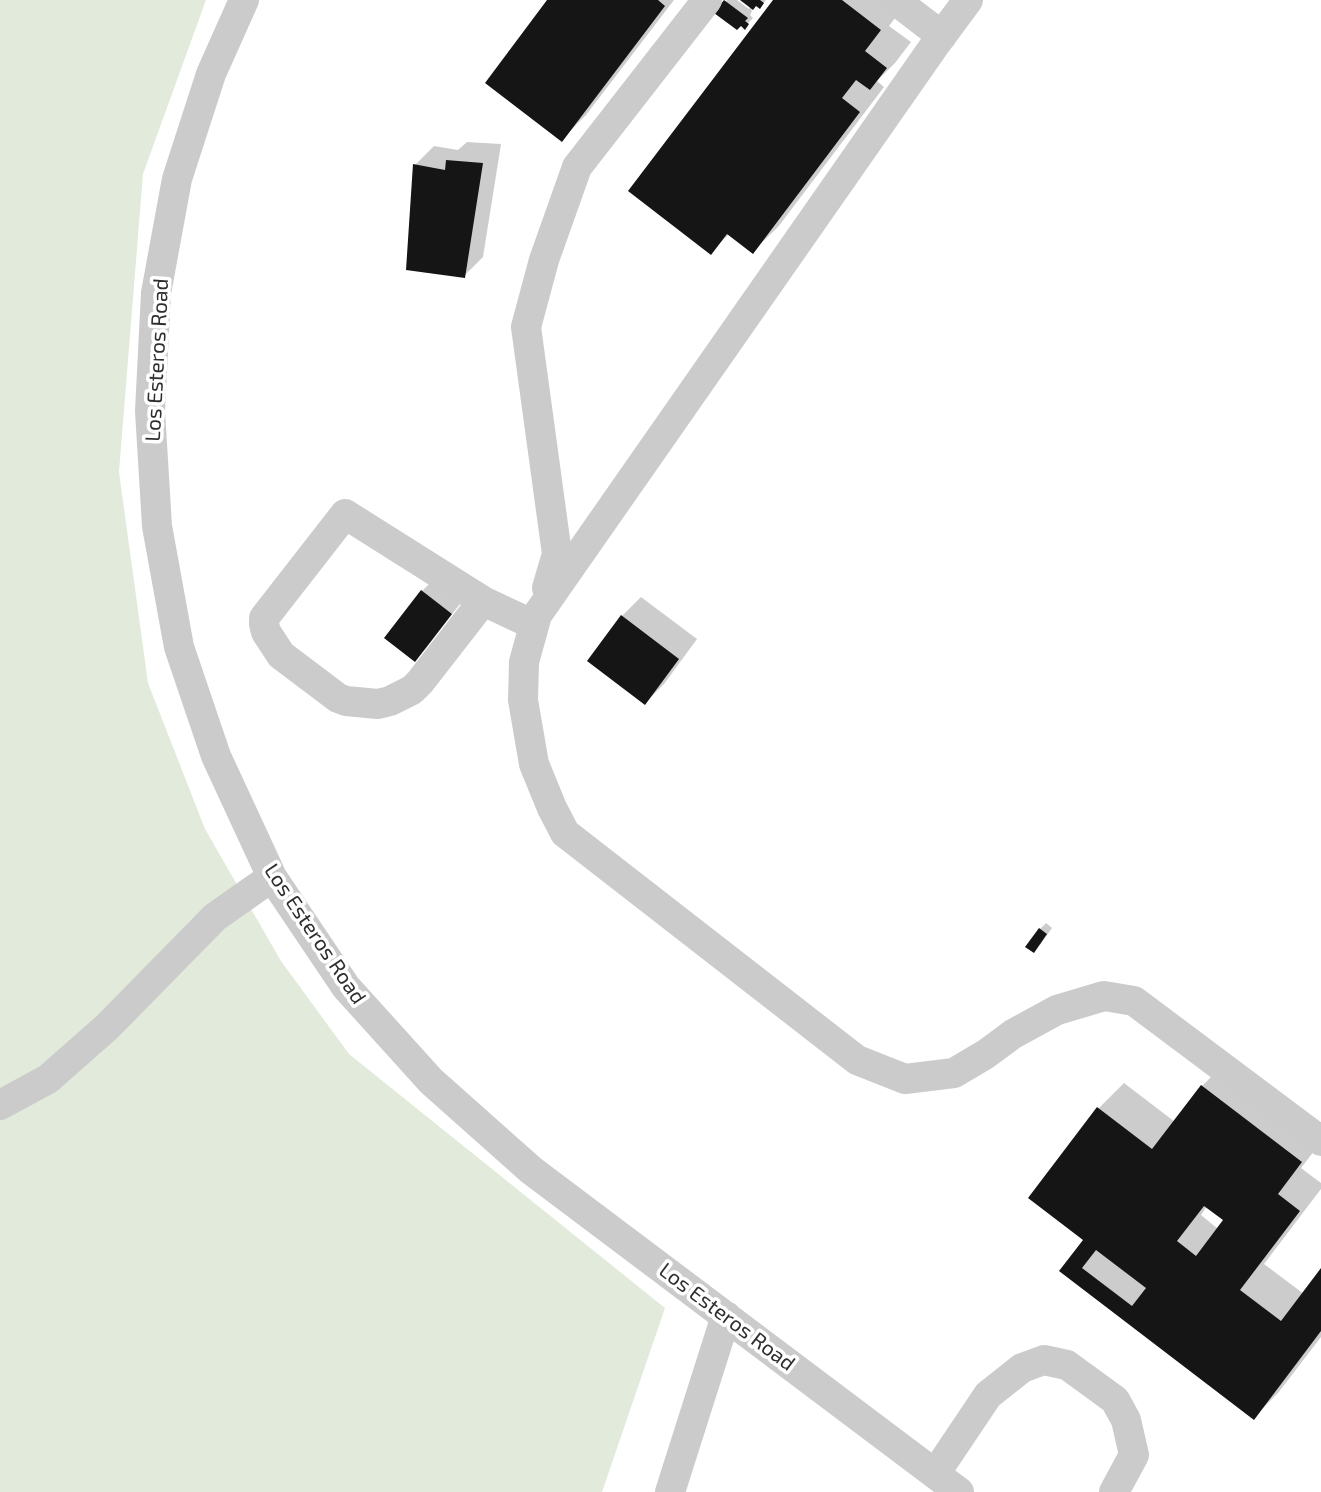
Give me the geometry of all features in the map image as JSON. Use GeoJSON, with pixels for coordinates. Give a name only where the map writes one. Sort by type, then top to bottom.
{"type":"FeatureCollection","features":[{"type":"Feature","properties":{"kind":"street","name":"Los Esteros Road"},"geometry":{"type":"LineString","coordinates":[[244,0],[211,74],[177,179],[156,293],[150,411],[157,526],[180,648],[216,756],[272,877],[346,987],[431,1081],[531,1170],[959,1492]]}},
{"type":"Feature","properties":{"kind":"street"},"geometry":{"type":"LineString","coordinates":[[707,0],[577,167],[544,260],[526,327],[557,554],[524,662],[523,700],[534,764],[565,833],[858,1060],[905,1079],[954,1073],[1013,1034],[1057,1010],[1104,996],[1134,1002],[1321,1141]]}},
{"type":"Feature","properties":{"kind":"street"},"geometry":{"type":"LineString","coordinates":[[895,0],[942,36]]}},
{"type":"Feature","properties":{"kind":"street"},"geometry":{"type":"LineString","coordinates":[[538,616],[968,0]]}},
{"type":"Feature","properties":{"kind":"street"},"geometry":{"type":"LineString","coordinates":[[483,601],[412,690],[378,704],[338,698],[281,655],[264,624],[264,618],[345,514],[483,601],[538,616]]}},
{"type":"Feature","properties":{"kind":"street"},"geometry":{"type":"LineString","coordinates":[[2,1098],[48,1079],[107,1027],[215,917],[272,877]]}},
{"type":"Feature","properties":{"kind":"street"},"geometry":{"type":"LineString","coordinates":[[670,1492],[726,1316]]}},
{"type":"Feature","properties":{"kind":"street"},"geometry":{"type":"LineString","coordinates":[[935,1474],[988,1395],[1023,1368],[1044,1360],[1067,1365],[1115,1401],[1126,1420],[1134,1455],[1114,1492]]}},
{"type":"Feature","properties":{"kind":"green space"},"geometry":{"type":"Polygon","coordinates":[[[0,0],[206,0],[143,174],[119,472],[148,683],[205,829],[281,961],[349,1054],[665,1308],[602,1492],[0,1492],[0,0]]]}},
{"type":"Feature","properties":{"kind":"building"},"geometry":{"type":"Polygon","coordinates":[[[547,0],[658,0],[665,6],[562,142],[485,83],[547,0]]]}},
{"type":"Feature","properties":{"kind":"building"},"geometry":{"type":"Polygon","coordinates":[[[724,0],[748,18],[745,21],[749,24],[745,30],[741,26],[737,30],[714,13],[724,0]]]}},
{"type":"Feature","properties":{"kind":"building"},"geometry":{"type":"Polygon","coordinates":[[[740,0],[760,0],[764,3],[760,9],[756,6],[753,10],[740,0]]]}},
{"type":"Feature","properties":{"kind":"building"},"geometry":{"type":"Polygon","coordinates":[[[773,0],[842,0],[881,30],[865,51],[887,68],[870,90],[856,80],[842,98],[860,112],[753,254],[727,234],[711,255],[628,191],[773,0]]]}},
{"type":"Feature","properties":{"kind":"building"},"geometry":{"type":"Polygon","coordinates":[[[446,160],[483,163],[465,278],[406,270],[413,164],[445,170],[446,160]]]}},
{"type":"Feature","properties":{"kind":"building"},"geometry":{"type":"Polygon","coordinates":[[[421,590],[452,614],[415,662],[384,638],[421,590]]]}},
{"type":"Feature","properties":{"kind":"building"},"geometry":{"type":"Polygon","coordinates":[[[621,615],[679,659],[645,705],[587,661],[621,615]]]}},
{"type":"Feature","properties":{"kind":"building"},"geometry":{"type":"Polygon","coordinates":[[[1039,928],[1047,934],[1034,953],[1025,947],[1039,928]]]}},
{"type":"Feature","properties":{"kind":"building"},"geometry":{"type":"Polygon","coordinates":[[[1201,1085],[1302,1162],[1278,1194],[1300,1211],[1240,1290],[1281,1321],[1321,1268],[1321,1331],[1254,1420],[1059,1271],[1083,1240],[1028,1198],[1097,1107],[1152,1149],[1201,1085]],[[1204,1206],[1177,1241],[1196,1256],[1223,1220],[1204,1206]],[[1096,1250],[1082,1268],[1132,1306],[1146,1288],[1096,1250]]]}}]}
